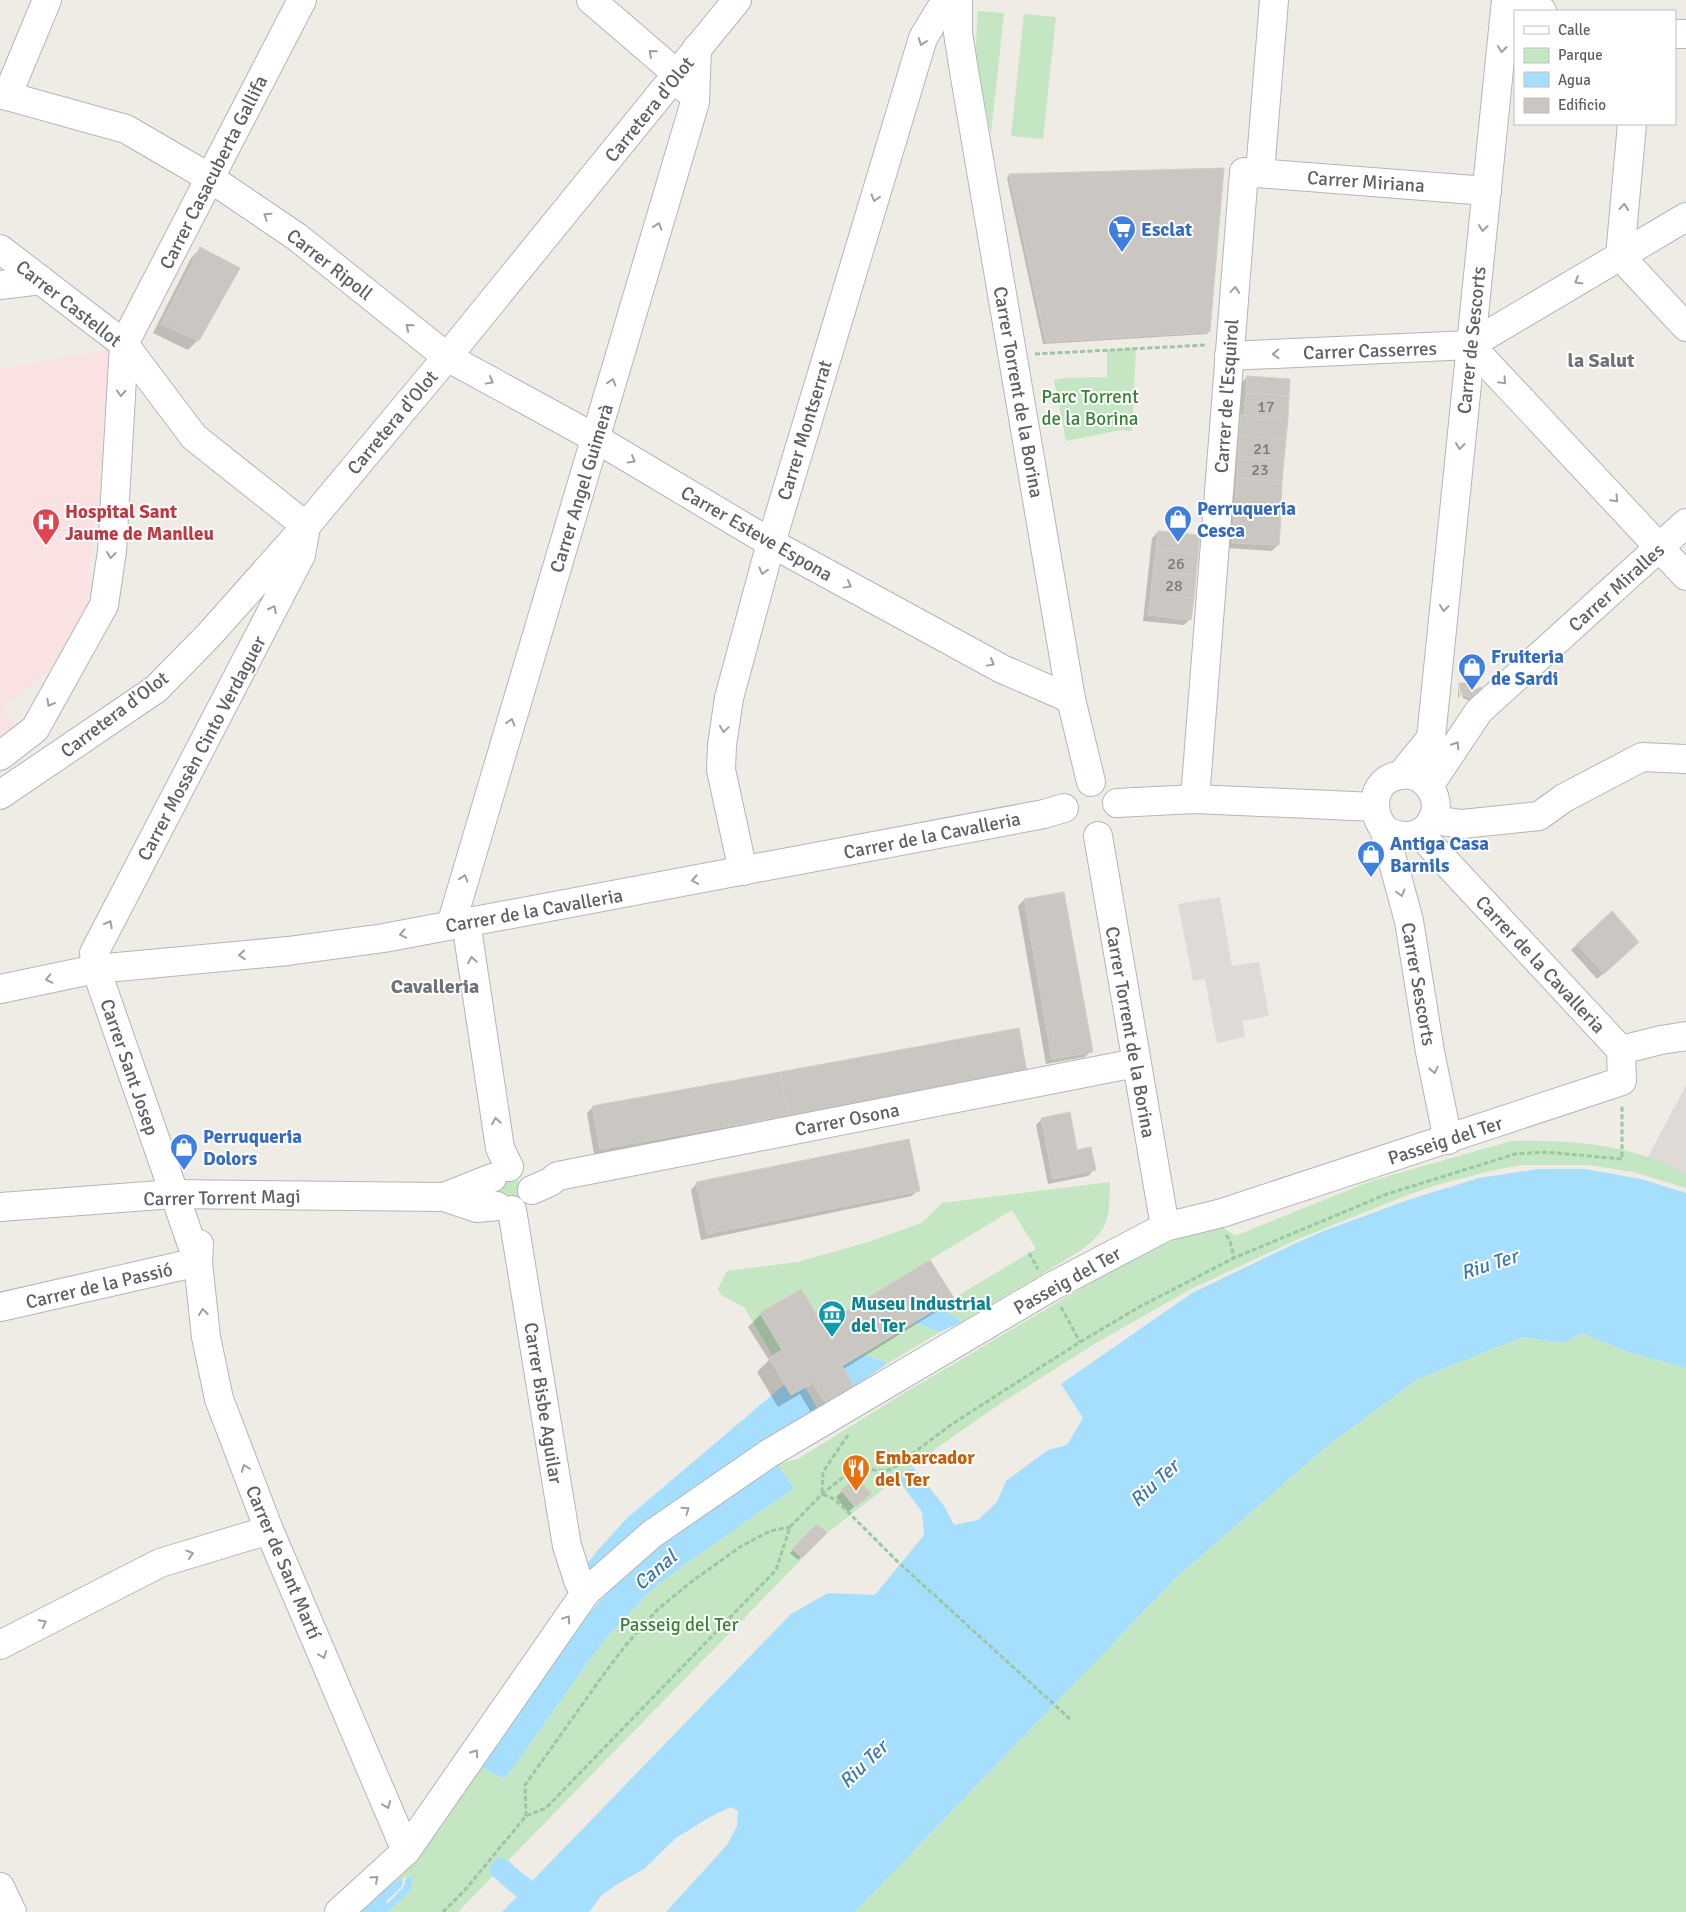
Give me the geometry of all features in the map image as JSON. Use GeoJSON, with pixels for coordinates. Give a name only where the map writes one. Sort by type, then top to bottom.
{"type":"FeatureCollection","features":[{"type":"Feature","properties":{"kind":"street"},"geometry":{"type":"LineString","coordinates":[[4,95],[48,0]]}},
{"type":"Feature","properties":{"kind":"street","name":"Carrer Casacuberta Gallifa"},"geometry":{"type":"LineString","coordinates":[[124,344],[302,0]]}},
{"type":"Feature","properties":{"kind":"street"},"geometry":{"type":"LineString","coordinates":[[591,0],[677,74],[695,102]]}},
{"type":"Feature","properties":{"kind":"street","name":"Carretera d'Olot"},"geometry":{"type":"LineString","coordinates":[[0,795],[156,689],[208,635],[306,526],[447,357],[737,0]]}},
{"type":"Feature","properties":{"kind":"street","name":"Carrer Montserrat"},"geometry":{"type":"LineString","coordinates":[[743,871],[721,770],[722,745],[729,698],[771,543],[923,38],[946,0]]}},
{"type":"Feature","properties":{"kind":"street","name":"Carrer Torrent de la Borina"},"geometry":{"type":"LineString","coordinates":[[958,0],[958,33],[1071,699],[1090,782]]}},
{"type":"Feature","properties":{"kind":"street"},"geometry":{"type":"LineString","coordinates":[[1252,173],[1274,0]]}},
{"type":"Feature","properties":{"kind":"street","name":"Carrer de Sescorts"},"geometry":{"type":"LineString","coordinates":[[1401,775],[1432,738],[1506,0]]}},
{"type":"Feature","properties":{"kind":"street"},"geometry":{"type":"LineString","coordinates":[[1510,0],[1539,10]]}},
{"type":"Feature","properties":{"kind":"street","name":"Carrer Angel Guimerà"},"geometry":{"type":"LineString","coordinates":[[458,924],[595,438],[695,102],[697,48]]}},
{"type":"Feature","properties":{"kind":"street","name":"Carrer Ripoll"},"geometry":{"type":"LineString","coordinates":[[4,95],[126,129],[210,178],[297,237],[447,357]]}},
{"type":"Feature","properties":{"kind":"street"},"geometry":{"type":"LineString","coordinates":[[1632,125],[1620,256],[1686,326]]}},
{"type":"Feature","properties":{"kind":"street","name":"Carrer Miriana"},"geometry":{"type":"LineString","coordinates":[[1252,173],[1487,190]]}},
{"type":"Feature","properties":{"kind":"street","name":"Carrer de l'Esquirol"},"geometry":{"type":"LineString","coordinates":[[1195,800],[1229,356],[1252,173]]}},
{"type":"Feature","properties":{"kind":"street","name":"Carrer Casserres"},"geometry":{"type":"LineString","coordinates":[[1229,356],[1470,345],[1686,217]]}},
{"type":"Feature","properties":{"kind":"street","name":"Carrer Castellot"},"geometry":{"type":"LineString","coordinates":[[0,249],[124,344],[194,437],[306,526]]}},
{"type":"Feature","properties":{"kind":"street"},"geometry":{"type":"LineString","coordinates":[[0,285],[41,280]]}},
{"type":"Feature","properties":{"kind":"street"},"geometry":{"type":"LineString","coordinates":[[0,756],[35,729],[104,605],[112,551],[124,344]]}},
{"type":"Feature","properties":{"kind":"street"},"geometry":{"type":"LineString","coordinates":[[1470,345],[1686,576]]}},
{"type":"Feature","properties":{"kind":"street","name":"Carrer Esteve Espona"},"geometry":{"type":"LineString","coordinates":[[447,357],[595,438],[771,543],[1002,669],[1071,699]]}},
{"type":"Feature","properties":{"kind":"street","name":"Carrer Miralles"},"geometry":{"type":"LineString","coordinates":[[1429,786],[1479,711],[1686,523]]}},
{"type":"Feature","properties":{"kind":"street","name":"Carrer Mossèn Cinto Verdaguer"},"geometry":{"type":"LineString","coordinates":[[96,969],[94,953],[301,555],[306,526]]}},
{"type":"Feature","properties":{"kind":"street"},"geometry":{"type":"LineString","coordinates":[[1437,681],[1450,701],[1479,711]]}},
{"type":"Feature","properties":{"kind":"street"},"geometry":{"type":"LineString","coordinates":[[1426,827],[1436,812],[1434,793],[1429,786],[1412,775],[1401,775],[1391,778],[1383,784],[1375,796],[1380,818],[1392,834],[1410,836],[1426,827],[1540,816],[1564,798],[1642,757],[1686,759]]}},
{"type":"Feature","properties":{"kind":"street"},"geometry":{"type":"LineString","coordinates":[[1090,782],[1098,783],[1110,790],[1117,803],[1116,819],[1112,827],[1098,836],[1081,835],[1068,824],[1064,808],[1070,793],[1075,787],[1090,782]]}},
{"type":"Feature","properties":{"kind":"street"},"geometry":{"type":"LineString","coordinates":[[1117,803],[1195,800],[1380,818]]}},
{"type":"Feature","properties":{"kind":"street","name":"Carrer de la Cavalleria"},"geometry":{"type":"LineString","coordinates":[[0,989],[96,969],[288,951],[384,938],[1044,814],[1064,808]]}},
{"type":"Feature","properties":{"kind":"street","name":"Carrer Sescorts"},"geometry":{"type":"LineString","coordinates":[[1380,818],[1409,922],[1430,1052],[1448,1140]]}},
{"type":"Feature","properties":{"kind":"street","name":"Carrer de la Cavalleria"},"geometry":{"type":"LineString","coordinates":[[1426,827],[1621,1050]]}},
{"type":"Feature","properties":{"kind":"street","name":"Carrer Torrent de la Borina"},"geometry":{"type":"LineString","coordinates":[[1098,836],[1165,1227]]}},
{"type":"Feature","properties":{"kind":"street"},"geometry":{"type":"LineString","coordinates":[[458,924],[500,1148],[526,1204],[505,1208]]}},
{"type":"Feature","properties":{"kind":"street","name":"Carrer Sant Josep"},"geometry":{"type":"LineString","coordinates":[[96,969],[174,1194]]}},
{"type":"Feature","properties":{"kind":"street"},"geometry":{"type":"LineString","coordinates":[[1622,1081],[1621,1050],[1660,1040],[1686,1036]]}},
{"type":"Feature","properties":{"kind":"street","name":"Carrer Osona"},"geometry":{"type":"LineString","coordinates":[[514,1176],[550,1182],[558,1176],[1136,1062]]}},
{"type":"Feature","properties":{"kind":"street","name":"Passeig del Ter"},"geometry":{"type":"LineString","coordinates":[[338,1912],[406,1851],[586,1592],[652,1534],[768,1454],[1049,1288],[1165,1227],[1222,1213],[1448,1140],[1622,1081]]}},
{"type":"Feature","properties":{"kind":"street","name":"Carrer Torrent Magi"},"geometry":{"type":"LineString","coordinates":[[0,1207],[174,1194],[444,1197],[514,1176]]}},
{"type":"Feature","properties":{"kind":"street","name":"Carrer Bisbe Aguilar"},"geometry":{"type":"LineString","coordinates":[[514,1176],[489,1193],[491,1198],[505,1208],[568,1546],[579,1583],[586,1592]]}},
{"type":"Feature","properties":{"kind":"street","name":"Carrer de Sant Martí"},"geometry":{"type":"LineString","coordinates":[[174,1194],[198,1262]]}},
{"type":"Feature","properties":{"kind":"street","name":"Carrer de Sant Martí"},"geometry":{"type":"LineString","coordinates":[[201,1195],[198,1262],[206,1337],[219,1399],[269,1530],[406,1851]]}},
{"type":"Feature","properties":{"kind":"street","name":"Carrer Torrent Magi"},"geometry":{"type":"LineString","coordinates":[[444,1197],[477,1208],[505,1208]]}},
{"type":"Feature","properties":{"kind":"street","name":"Carrer de la Passió"},"geometry":{"type":"LineString","coordinates":[[0,1307],[198,1262]]}},
{"type":"Feature","properties":{"kind":"street"},"geometry":{"type":"LineString","coordinates":[[0,1645],[160,1563],[269,1530]]}},
{"type":"Feature","properties":{"kind":"street"},"geometry":{"type":"LineString","coordinates":[[0,1887],[12,1912]]}},
{"type":"Feature","properties":{"kind":"path"},"geometry":{"type":"LineString","coordinates":[[1013,354],[1211,345],[1229,356]]}},
{"type":"Feature","properties":{"kind":"path","name":"Passeig del Ter"},"geometry":{"type":"LineString","coordinates":[[443,1912],[465,1890],[526,1816],[546,1808],[776,1570],[790,1527],[822,1494],[856,1467],[871,1468],[881,1472],[892,1469],[952,1424],[1080,1342],[1141,1306],[1234,1258],[1387,1194],[1515,1154],[1545,1152],[1622,1160],[1622,1081]]}},
{"type":"Feature","properties":{"kind":"path"},"geometry":{"type":"LineString","coordinates":[[1220,1231],[1226,1234],[1230,1241],[1234,1258]]}},
{"type":"Feature","properties":{"kind":"path"},"geometry":{"type":"LineString","coordinates":[[1029,1253],[1042,1274]]}},
{"type":"Feature","properties":{"kind":"path"},"geometry":{"type":"LineString","coordinates":[[1053,1309],[1059,1303],[1066,1301]]}},
{"type":"Feature","properties":{"kind":"path"},"geometry":{"type":"LineString","coordinates":[[1059,1303],[1080,1342]]}},
{"type":"Feature","properties":{"kind":"path"},"geometry":{"type":"LineString","coordinates":[[851,1431],[823,1472],[822,1494],[840,1504],[897,1561],[1070,1719]]}},
{"type":"Feature","properties":{"kind":"path"},"geometry":{"type":"LineString","coordinates":[[526,1816],[525,1786],[604,1674],[625,1646],[657,1610],[691,1582],[740,1547],[770,1531],[790,1527]]}},
{"type":"Feature","properties":{"kind":"shaded area","name":"Hospital Sant Jaume de Manlleu"},"geometry":{"type":"Polygon","coordinates":[[[110,349],[100,508],[96,511],[88,581],[90,586],[88,603],[68,648],[40,678],[2,708],[17,728],[0,742],[0,370],[110,349]]]}},
{"type":"Feature","properties":{"kind":"shaded area"},"geometry":{"type":"Polygon","coordinates":[[[1220,897],[1232,966],[1259,962],[1269,1016],[1242,1021],[1245,1037],[1217,1043],[1205,979],[1193,981],[1178,904],[1220,897]]]}},
{"type":"Feature","properties":{"kind":"shaded area"},"geometry":{"type":"Polygon","coordinates":[[[1686,1085],[1686,1174],[1648,1157],[1686,1085]]]}},
{"type":"Feature","properties":{"kind":"green space"},"geometry":{"type":"Polygon","coordinates":[[[978,11],[1004,13],[991,134],[975,57],[978,11]]]}},
{"type":"Feature","properties":{"kind":"green space"},"geometry":{"type":"Polygon","coordinates":[[[1024,14],[1056,17],[1043,139],[1011,136],[1024,14]]]}},
{"type":"Feature","properties":{"kind":"green space","name":"Parc Torrent de la Borina"},"geometry":{"type":"Polygon","coordinates":[[[1136,348],[1132,431],[1121,430],[1066,441],[1054,380],[1107,377],[1107,350],[1136,348]]]}},
{"type":"Feature","properties":{"kind":"green space","name":"Passeig del Ter"},"geometry":{"type":"Polygon","coordinates":[[[1511,1141],[1580,1143],[1631,1152],[1658,1160],[1686,1174],[1686,1188],[1633,1172],[1589,1165],[1521,1165],[1490,1171],[1440,1184],[1405,1196],[1296,1240],[1191,1289],[1096,1343],[1003,1402],[938,1447],[827,1533],[458,1912],[388,1912],[410,1891],[412,1876],[392,1881],[478,1765],[505,1779],[602,1643],[649,1592],[794,1488],[777,1464],[798,1459],[901,1395],[1131,1259],[1153,1249],[1189,1236],[1224,1228],[1235,1236],[1371,1181],[1511,1141]]]}},
{"type":"Feature","properties":{"kind":"green space"},"geometry":{"type":"Polygon","coordinates":[[[510,1177],[518,1180],[521,1188],[518,1196],[510,1199],[502,1196],[499,1188],[502,1180],[510,1177]]]}},
{"type":"Feature","properties":{"kind":"green space"},"geometry":{"type":"Polygon","coordinates":[[[1110,1182],[1108,1214],[1103,1229],[1098,1236],[1080,1251],[962,1322],[939,1307],[1036,1249],[1012,1210],[823,1325],[800,1289],[760,1313],[782,1350],[773,1356],[744,1307],[721,1295],[718,1289],[727,1271],[798,1262],[872,1241],[923,1222],[942,1203],[1110,1182]]]}},
{"type":"Feature","properties":{"kind":"green space"},"geometry":{"type":"Polygon","coordinates":[[[913,1322],[940,1332],[888,1363],[862,1354],[913,1322]]]}},
{"type":"Feature","properties":{"kind":"green space"},"geometry":{"type":"Polygon","coordinates":[[[1582,1333],[1627,1352],[1686,1368],[1686,1912],[855,1912],[1177,1577],[1326,1447],[1418,1379],[1523,1337],[1564,1343],[1582,1333]]]}},
{"type":"Feature","properties":{"kind":"water","name":"Riu Ter"},"geometry":{"type":"Polygon","coordinates":[[[1538,1169],[1585,1169],[1641,1179],[1686,1193],[1686,1368],[1627,1352],[1582,1333],[1564,1343],[1523,1337],[1418,1379],[1326,1447],[1177,1577],[855,1912],[666,1912],[727,1845],[737,1826],[738,1811],[731,1807],[710,1817],[676,1838],[644,1869],[602,1895],[589,1912],[502,1912],[791,1614],[828,1593],[875,1595],[924,1535],[922,1512],[897,1478],[913,1467],[944,1506],[954,1525],[978,1520],[997,1502],[1006,1481],[1048,1450],[1067,1445],[1083,1418],[1061,1384],[1192,1293],[1326,1230],[1411,1199],[1479,1178],[1538,1169]]]}},
{"type":"Feature","properties":{"kind":"water"},"geometry":{"type":"Polygon","coordinates":[[[939,1307],[962,1322],[940,1332],[913,1322],[939,1307]]]}},
{"type":"Feature","properties":{"kind":"water"},"geometry":{"type":"Polygon","coordinates":[[[862,1354],[888,1363],[854,1387],[842,1366],[862,1354]]]}},
{"type":"Feature","properties":{"kind":"water"},"geometry":{"type":"Polygon","coordinates":[[[785,1384],[791,1395],[805,1387],[817,1408],[776,1435],[591,1575],[583,1569],[627,1518],[785,1384]]]}},
{"type":"Feature","properties":{"kind":"water","name":"Canal"},"geometry":{"type":"Polygon","coordinates":[[[777,1464],[794,1488],[649,1592],[602,1643],[505,1779],[478,1765],[557,1654],[623,1576],[648,1552],[777,1464]]]}},
{"type":"Feature","properties":{"kind":"water"},"geometry":{"type":"Polygon","coordinates":[[[413,1876],[410,1891],[388,1912],[358,1912],[392,1881],[403,1878],[402,1886],[386,1904],[388,1903],[404,1886],[406,1878],[413,1876]]]}},
{"type":"Feature","properties":{"kind":"building","name":"Esclat"},"geometry":{"type":"Polygon","coordinates":[[[1224,168],[1210,332],[1046,342],[1009,174],[1224,168]]]}},
{"type":"Feature","properties":{"kind":"building"},"geometry":{"type":"Polygon","coordinates":[[[200,247],[240,268],[199,341],[161,324],[200,247]]]}},
{"type":"Feature","properties":{"kind":"building"},"geometry":{"type":"Polygon","coordinates":[[[1247,376],[1290,379],[1289,396],[1246,393],[1247,376]]]}},
{"type":"Feature","properties":{"kind":"building"},"geometry":{"type":"Polygon","coordinates":[[[1246,393],[1289,396],[1288,419],[1244,415],[1246,393]]]}},
{"type":"Feature","properties":{"kind":"building"},"geometry":{"type":"Polygon","coordinates":[[[1240,415],[1288,419],[1286,439],[1239,436],[1240,415]]]}},
{"type":"Feature","properties":{"kind":"building"},"geometry":{"type":"Polygon","coordinates":[[[1239,436],[1286,439],[1284,460],[1238,456],[1239,436]]]}},
{"type":"Feature","properties":{"kind":"building"},"geometry":{"type":"Polygon","coordinates":[[[1238,456],[1284,460],[1282,481],[1237,478],[1238,456]]]}},
{"type":"Feature","properties":{"kind":"building"},"geometry":{"type":"Polygon","coordinates":[[[1237,478],[1282,481],[1281,517],[1234,514],[1237,478]]]}},
{"type":"Feature","properties":{"kind":"building"},"geometry":{"type":"Polygon","coordinates":[[[1234,514],[1281,517],[1279,545],[1232,543],[1234,514]]]}},
{"type":"Feature","properties":{"kind":"building","name":"Perruqueria Cesca"},"geometry":{"type":"Polygon","coordinates":[[[1158,531],[1200,535],[1198,554],[1156,550],[1158,531]]]}},
{"type":"Feature","properties":{"kind":"building"},"geometry":{"type":"Polygon","coordinates":[[[1156,550],[1198,554],[1196,575],[1153,572],[1156,550]]]}},
{"type":"Feature","properties":{"kind":"building"},"geometry":{"type":"Polygon","coordinates":[[[1153,572],[1196,575],[1194,598],[1151,594],[1153,572]]]}},
{"type":"Feature","properties":{"kind":"building"},"geometry":{"type":"Polygon","coordinates":[[[1151,594],[1194,598],[1191,620],[1148,615],[1151,594]]]}},
{"type":"Feature","properties":{"kind":"building","name":"Fruiteria de Sardi"},"geometry":{"type":"Polygon","coordinates":[[[1459,683],[1468,683],[1468,688],[1474,690],[1481,687],[1484,693],[1475,700],[1461,694],[1459,683]]]}},
{"type":"Feature","properties":{"kind":"building"},"geometry":{"type":"Polygon","coordinates":[[[1064,892],[1093,1052],[1052,1059],[1024,899],[1064,892]]]}},
{"type":"Feature","properties":{"kind":"building"},"geometry":{"type":"Polygon","coordinates":[[[1612,911],[1639,942],[1604,974],[1577,944],[1612,911]]]}},
{"type":"Feature","properties":{"kind":"building"},"geometry":{"type":"Polygon","coordinates":[[[1019,1028],[1027,1072],[788,1116],[780,1072],[1019,1028]]]}},
{"type":"Feature","properties":{"kind":"building"},"geometry":{"type":"Polygon","coordinates":[[[780,1072],[788,1116],[600,1149],[592,1106],[780,1072]]]}},
{"type":"Feature","properties":{"kind":"building"},"geometry":{"type":"Polygon","coordinates":[[[1070,1112],[1077,1150],[1091,1147],[1096,1170],[1053,1179],[1041,1118],[1070,1112]]]}},
{"type":"Feature","properties":{"kind":"building"},"geometry":{"type":"Polygon","coordinates":[[[909,1139],[920,1191],[707,1234],[696,1182],[909,1139]]]}},
{"type":"Feature","properties":{"kind":"building","name":"Museu Industrial del Ter"},"geometry":{"type":"Polygon","coordinates":[[[930,1260],[954,1298],[842,1366],[856,1390],[828,1407],[813,1383],[791,1395],[769,1358],[782,1350],[760,1313],[801,1289],[823,1325],[930,1260]]]}},
{"type":"Feature","properties":{"kind":"building","name":"Embarcador del Ter"},"geometry":{"type":"Polygon","coordinates":[[[857,1477],[871,1494],[855,1507],[841,1490],[857,1477]]]}},
{"type":"Feature","properties":{"kind":"building"},"geometry":{"type":"Polygon","coordinates":[[[817,1524],[827,1533],[802,1558],[792,1549],[817,1524]]]}},
{"type":"Feature","properties":{"kind":"waterway"},"geometry":{"type":"LineString","coordinates":[[501,1869],[532,1894],[553,1900]]}},
{"type":"Feature","properties":{"kind":"place","name":"Esclat"},"geometry":{"type":"Point","coordinates":[1122,253]}},
{"type":"Feature","properties":{"kind":"place","name":"Perruqueria Cesca"},"geometry":{"type":"Point","coordinates":[1178,543]}},
{"type":"Feature","properties":{"kind":"place","name":"Hospital Sant Jaume de Manlleu"},"geometry":{"type":"Point","coordinates":[46,546]}},
{"type":"Feature","properties":{"kind":"place","name":"Fruiteria de Sardi"},"geometry":{"type":"Point","coordinates":[1472,691]}},
{"type":"Feature","properties":{"kind":"place","name":"Antiga Casa Barnils"},"geometry":{"type":"Point","coordinates":[1371,878]}},
{"type":"Feature","properties":{"kind":"place","name":"Perruqueria Dolors"},"geometry":{"type":"Point","coordinates":[184,1171]}},
{"type":"Feature","properties":{"kind":"place","name":"Museu Industrial del Ter"},"geometry":{"type":"Point","coordinates":[832,1338]}},
{"type":"Feature","properties":{"kind":"place","name":"Embarcador del Ter"},"geometry":{"type":"Point","coordinates":[856,1492]}},
{"type":"Feature","properties":{"kind":"district","name":"la Salut"},"geometry":{"type":"Point","coordinates":[1601,360]}},
{"type":"Feature","properties":{"kind":"district","name":"Cavalleria"},"geometry":{"type":"Point","coordinates":[435,986]}}]}
